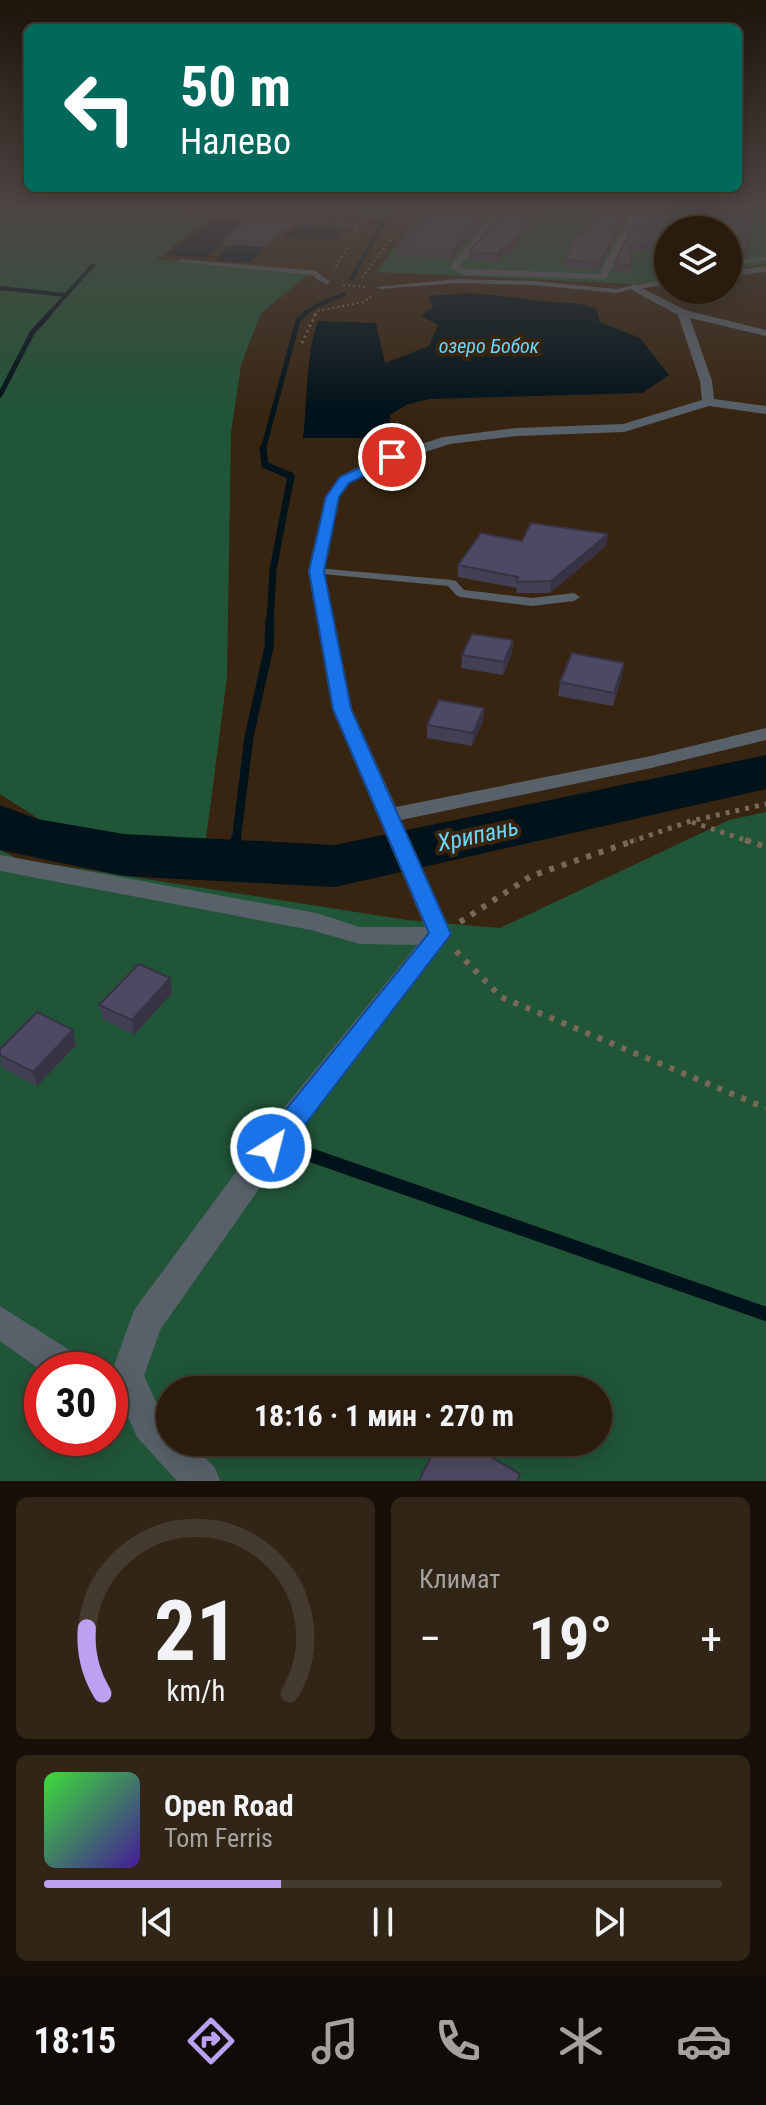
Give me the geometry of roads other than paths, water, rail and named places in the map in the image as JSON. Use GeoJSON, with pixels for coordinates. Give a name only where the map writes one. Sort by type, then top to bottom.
{"type":"FeatureCollection","features":[{"type":"Feature","properties":{"kind":"street"},"geometry":{"type":"LineString","coordinates":[[634,287],[654,283]]}},
{"type":"Feature","properties":{"kind":"street"},"geometry":{"type":"LineString","coordinates":[[634,287],[654,302],[683,315],[766,333]]}},
{"type":"Feature","properties":{"kind":"street"},"geometry":{"type":"LineString","coordinates":[[683,315],[706,381],[708,402]]}},
{"type":"Feature","properties":{"kind":"street"},"geometry":{"type":"LineString","coordinates":[[440,934],[342,709],[316,571],[332,497],[344,480],[374,464],[448,440],[517,432],[624,428],[708,402],[766,410]]}},
{"type":"Feature","properties":{"kind":"street"},"geometry":{"type":"LineString","coordinates":[[387,816],[766,734]]}},
{"type":"Feature","properties":{"kind":"street"},"geometry":{"type":"LineString","coordinates":[[0,863],[19,869],[316,922],[328,929],[401,939],[440,934]]}},
{"type":"Feature","properties":{"kind":"street"},"geometry":{"type":"LineString","coordinates":[[128,1357],[146,1321],[289,1123],[440,934]]}},
{"type":"Feature","properties":{"kind":"street"},"geometry":{"type":"LineString","coordinates":[[0,1322],[44,1352]]}},
{"type":"Feature","properties":{"kind":"street"},"geometry":{"type":"LineString","coordinates":[[128,1392],[149,1425],[202,1481]]}},
{"type":"Feature","properties":{"kind":"lane"},"geometry":{"type":"LineString","coordinates":[[318,278],[327,282]]}},
{"type":"Feature","properties":{"kind":"lane"},"geometry":{"type":"LineString","coordinates":[[380,287],[457,281],[533,283],[617,291],[634,287]]}},
{"type":"Feature","properties":{"kind":"lane"},"geometry":{"type":"LineString","coordinates":[[316,571],[452,583],[460,593],[532,602],[574,597]]}},
{"type":"Feature","properties":{"kind":"water","name":"озеро Бобок"},"geometry":{"type":"Polygon","coordinates":[[[465,293],[589,306],[596,309],[600,322],[640,338],[669,375],[642,393],[429,399],[406,405],[390,415],[388,438],[303,438],[309,364],[318,321],[376,323],[385,363],[429,346],[438,325],[421,316],[433,307],[429,296],[465,293]]]}},
{"type":"Feature","properties":{"kind":"waterway"},"geometry":{"type":"LineString","coordinates":[[66,295],[81,278]]}},
{"type":"Feature","properties":{"kind":"waterway"},"geometry":{"type":"LineString","coordinates":[[0,288],[66,295]]}},
{"type":"Feature","properties":{"kind":"waterway"},"geometry":{"type":"LineString","coordinates":[[304,315],[314,307],[344,294]]}},
{"type":"Feature","properties":{"kind":"waterway"},"geometry":{"type":"LineString","coordinates":[[48,315],[66,295]]}},
{"type":"Feature","properties":{"kind":"waterway"},"geometry":{"type":"LineString","coordinates":[[0,395],[32,333],[50,313]]}},
{"type":"Feature","properties":{"kind":"waterway"},"geometry":{"type":"LineString","coordinates":[[263,449],[298,320],[306,313]]}},
{"type":"Feature","properties":{"kind":"waterway"},"geometry":{"type":"LineString","coordinates":[[263,449],[265,465],[291,476],[273,570],[270,622]]}},
{"type":"Feature","properties":{"kind":"waterway"},"geometry":{"type":"LineString","coordinates":[[236,842],[249,737],[269,647],[270,620]]}},
{"type":"Feature","properties":{"kind":"waterway","name":"Хрипань"},"geometry":{"type":"LineString","coordinates":[[0,824],[21,836],[124,855],[335,866],[766,772]]}},
{"type":"Feature","properties":{"kind":"waterway"},"geometry":{"type":"LineString","coordinates":[[231,862],[236,840]]}},
{"type":"Feature","properties":{"kind":"waterway"},"geometry":{"type":"LineString","coordinates":[[302,1152],[766,1314]]}}]}
